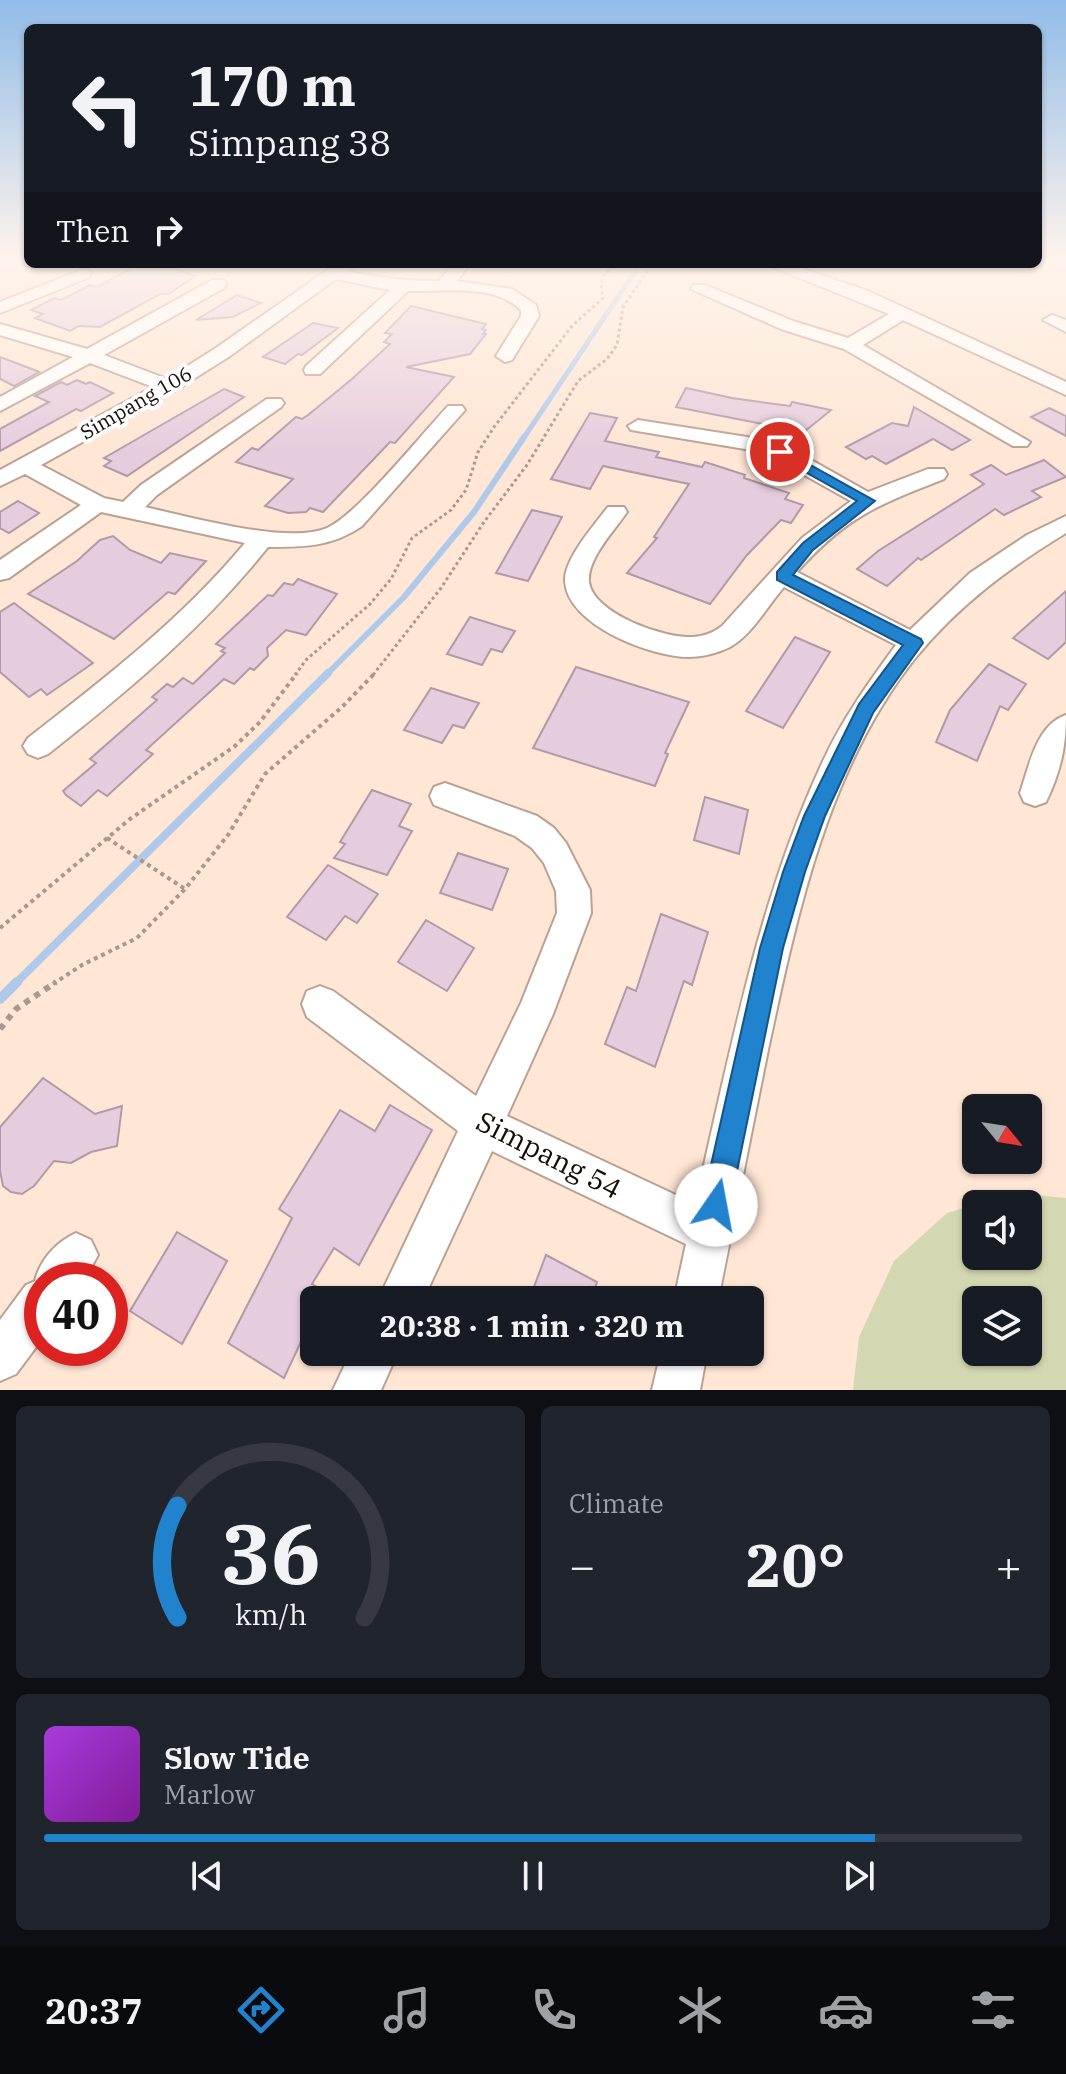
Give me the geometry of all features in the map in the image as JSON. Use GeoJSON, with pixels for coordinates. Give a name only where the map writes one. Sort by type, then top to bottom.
{"type":"FeatureCollection","features":[{"type":"Feature","properties":{"kind":"street"},"geometry":{"type":"LineString","coordinates":[[0,405],[147,324]]}},
{"type":"Feature","properties":{"kind":"street","name":"Simpang 106"},"geometry":{"type":"LineString","coordinates":[[0,479],[169,386],[262,324]]}},
{"type":"Feature","properties":{"kind":"street"},"geometry":{"type":"LineString","coordinates":[[313,370],[363,324]]}},
{"type":"Feature","properties":{"kind":"street"},"geometry":{"type":"LineString","coordinates":[[505,356],[528,324]]}},
{"type":"Feature","properties":{"kind":"street"},"geometry":{"type":"LineString","coordinates":[[784,324],[850,345],[1020,442]]}},
{"type":"Feature","properties":{"kind":"street"},"geometry":{"type":"LineString","coordinates":[[850,345],[885,324]]}},
{"type":"Feature","properties":{"kind":"street"},"geometry":{"type":"LineString","coordinates":[[926,324],[1066,389]]}},
{"type":"Feature","properties":{"kind":"street"},"geometry":{"type":"LineString","coordinates":[[0,329],[90,356],[169,386]]}},
{"type":"Feature","properties":{"kind":"street"},"geometry":{"type":"LineString","coordinates":[[127,511],[149,490],[274,403]]}},
{"type":"Feature","properties":{"kind":"street"},"geometry":{"type":"LineString","coordinates":[[26,466],[97,504],[261,539],[317,539],[346,528],[455,410]]}},
{"type":"Feature","properties":{"kind":"street"},"geometry":{"type":"LineString","coordinates":[[638,426],[747,443],[780,452],[868,501]]}},
{"type":"Feature","properties":{"kind":"street"},"geometry":{"type":"LineString","coordinates":[[616,512],[579,568],[576,580],[584,600],[592,609],[643,636],[683,647],[711,644],[723,639],[808,546],[835,522],[868,501],[936,474]]}},
{"type":"Feature","properties":{"kind":"street"},"geometry":{"type":"LineString","coordinates":[[0,572],[97,504]]}},
{"type":"Feature","properties":{"kind":"street"},"geometry":{"type":"LineString","coordinates":[[699,1286],[771,948],[815,816],[866,709],[914,643],[950,604],[987,572],[1059,536]]}},
{"type":"Feature","properties":{"kind":"street"},"geometry":{"type":"LineString","coordinates":[[38,746],[121,681],[183,627],[223,586],[261,539]]}},
{"type":"Feature","properties":{"kind":"street"},"geometry":{"type":"LineString","coordinates":[[783,576],[914,643]]}},
{"type":"Feature","properties":{"kind":"street"},"geometry":{"type":"LineString","coordinates":[[1035,793],[1051,746],[1066,727]]}},
{"type":"Feature","properties":{"kind":"street"},"geometry":{"type":"LineString","coordinates":[[407,1286],[484,1126],[574,913],[573,890],[555,853],[543,838],[526,826],[445,796]]}},
{"type":"Feature","properties":{"kind":"street","name":"Simpang 54"},"geometry":{"type":"LineString","coordinates":[[320,1004],[484,1126],[710,1233]]}},
{"type":"Feature","properties":{"kind":"street"},"geometry":{"type":"LineString","coordinates":[[0,1358],[24,1325]]}},
{"type":"Feature","properties":{"kind":"street"},"geometry":{"type":"LineString","coordinates":[[357,1390],[368,1366]]}},
{"type":"Feature","properties":{"kind":"street"},"geometry":{"type":"LineString","coordinates":[[676,1390],[681,1366]]}},
{"type":"Feature","properties":{"kind":"path"},"geometry":{"type":"LineString","coordinates":[[0,928],[107,838],[235,746],[260,722],[306,660],[370,604],[391,579],[412,538],[451,510],[466,490],[478,452],[494,427],[575,324]]}},
{"type":"Feature","properties":{"kind":"path"},"geometry":{"type":"LineString","coordinates":[[0,1029],[16,1009],[55,982],[137,938],[185,889],[228,835],[265,774],[342,707],[374,674],[441,588],[484,522],[527,465],[578,381],[607,359],[617,345],[620,324]]}},
{"type":"Feature","properties":{"kind":"path"},"geometry":{"type":"LineString","coordinates":[[107,838],[185,889]]}},
{"type":"Feature","properties":{"kind":"green space"},"geometry":{"type":"Polygon","coordinates":[[[1042,1196],[1066,1198],[1066,1390],[853,1390],[859,1337],[894,1261],[947,1213],[962,1208],[962,1270],[1042,1270],[1042,1196]]]}},
{"type":"Feature","properties":{"kind":"building"},"geometry":{"type":"Polygon","coordinates":[[[51,324],[106,324],[100,327],[79,326],[70,331],[51,324]]]}},
{"type":"Feature","properties":{"kind":"building"},"geometry":{"type":"Polygon","coordinates":[[[312,324],[338,328],[285,364],[263,357],[312,324]]]}},
{"type":"Feature","properties":{"kind":"building"},"geometry":{"type":"Polygon","coordinates":[[[394,324],[486,324],[482,329],[486,330],[483,334],[486,334],[470,354],[406,367],[454,377],[395,443],[390,442],[323,512],[310,508],[306,512],[288,513],[265,506],[293,479],[236,462],[252,448],[258,450],[296,417],[302,419],[308,415],[352,379],[390,344],[384,342],[392,334],[385,333],[394,324]]]}},
{"type":"Feature","properties":{"kind":"building"},"geometry":{"type":"Polygon","coordinates":[[[0,357],[39,372],[14,386],[0,379],[0,357]]]}},
{"type":"Feature","properties":{"kind":"building"},"geometry":{"type":"Polygon","coordinates":[[[77,380],[86,384],[90,382],[113,393],[81,411],[76,409],[0,451],[0,429],[49,402],[35,396],[61,382],[67,385],[77,380]]]}},
{"type":"Feature","properties":{"kind":"building"},"geometry":{"type":"Polygon","coordinates":[[[686,388],[732,398],[790,406],[792,402],[831,410],[804,432],[676,407],[686,388]]]}},
{"type":"Feature","properties":{"kind":"building"},"geometry":{"type":"Polygon","coordinates":[[[224,389],[244,397],[127,476],[104,466],[111,461],[104,458],[224,389]]]}},
{"type":"Feature","properties":{"kind":"building"},"geometry":{"type":"Polygon","coordinates":[[[914,407],[970,440],[952,450],[933,439],[886,464],[872,456],[866,459],[846,447],[892,423],[908,426],[914,407]]]}},
{"type":"Feature","properties":{"kind":"building"},"geometry":{"type":"Polygon","coordinates":[[[1049,408],[1066,416],[1066,436],[1031,417],[1049,408]]]}},
{"type":"Feature","properties":{"kind":"building"},"geometry":{"type":"Polygon","coordinates":[[[590,413],[617,418],[605,441],[659,452],[656,457],[702,467],[705,462],[789,493],[785,499],[803,505],[791,523],[781,520],[747,555],[710,604],[627,573],[657,538],[654,537],[689,484],[603,466],[590,489],[551,479],[590,413]]]}},
{"type":"Feature","properties":{"kind":"building"},"geometry":{"type":"Polygon","coordinates":[[[1044,460],[1066,477],[1032,491],[1041,497],[1004,515],[995,509],[921,560],[918,558],[887,586],[857,569],[878,551],[984,484],[971,475],[991,465],[1006,475],[1044,460]]]}},
{"type":"Feature","properties":{"kind":"building"},"geometry":{"type":"Polygon","coordinates":[[[18,501],[39,513],[9,533],[0,528],[0,512],[18,501]]]}},
{"type":"Feature","properties":{"kind":"building"},"geometry":{"type":"Polygon","coordinates":[[[532,510],[562,517],[528,581],[496,573],[532,510]]]}},
{"type":"Feature","properties":{"kind":"building"},"geometry":{"type":"Polygon","coordinates":[[[113,536],[130,550],[161,563],[170,553],[206,561],[175,594],[168,592],[114,639],[28,594],[77,561],[100,540],[113,536]]]}},
{"type":"Feature","properties":{"kind":"building"},"geometry":{"type":"Polygon","coordinates":[[[298,579],[337,594],[306,635],[286,630],[267,648],[268,656],[254,670],[250,668],[234,684],[224,679],[146,750],[153,754],[107,796],[98,790],[81,806],[66,795],[63,791],[96,763],[90,759],[157,700],[152,697],[167,684],[173,687],[183,678],[193,684],[225,653],[221,651],[225,648],[216,644],[268,595],[273,596],[284,583],[293,585],[298,579]]]}},
{"type":"Feature","properties":{"kind":"building"},"geometry":{"type":"Polygon","coordinates":[[[1066,591],[1066,642],[1048,659],[1013,638],[1066,591]]]}},
{"type":"Feature","properties":{"kind":"building"},"geometry":{"type":"Polygon","coordinates":[[[14,603],[93,663],[47,695],[41,689],[29,697],[0,672],[0,612],[14,603]]]}},
{"type":"Feature","properties":{"kind":"building"},"geometry":{"type":"Polygon","coordinates":[[[470,617],[515,631],[502,652],[491,649],[482,665],[447,654],[470,617]]]}},
{"type":"Feature","properties":{"kind":"building"},"geometry":{"type":"Polygon","coordinates":[[[795,637],[830,652],[783,728],[746,711],[795,637]]]}},
{"type":"Feature","properties":{"kind":"building"},"geometry":{"type":"Polygon","coordinates":[[[989,664],[1026,684],[1008,710],[1000,706],[977,761],[936,742],[950,710],[989,664]]]}},
{"type":"Feature","properties":{"kind":"building"},"geometry":{"type":"Polygon","coordinates":[[[576,667],[689,702],[665,753],[668,754],[655,786],[533,748],[576,667]]]}},
{"type":"Feature","properties":{"kind":"building"},"geometry":{"type":"Polygon","coordinates":[[[431,688],[479,703],[464,728],[453,725],[442,743],[404,730],[431,688]]]}},
{"type":"Feature","properties":{"kind":"building"},"geometry":{"type":"Polygon","coordinates":[[[372,790],[411,804],[399,826],[412,831],[387,875],[334,858],[345,844],[340,842],[372,790]]]}},
{"type":"Feature","properties":{"kind":"building"},"geometry":{"type":"Polygon","coordinates":[[[705,797],[748,810],[739,854],[694,840],[705,797]]]}},
{"type":"Feature","properties":{"kind":"building"},"geometry":{"type":"Polygon","coordinates":[[[458,853],[508,869],[492,910],[440,893],[458,853]]]}},
{"type":"Feature","properties":{"kind":"building"},"geometry":{"type":"Polygon","coordinates":[[[328,865],[378,894],[357,923],[345,916],[326,940],[287,917],[328,865]]]}},
{"type":"Feature","properties":{"kind":"building"},"geometry":{"type":"Polygon","coordinates":[[[661,914],[708,932],[692,985],[684,981],[655,1067],[605,1044],[627,987],[636,991],[661,914]]]}},
{"type":"Feature","properties":{"kind":"building"},"geometry":{"type":"Polygon","coordinates":[[[426,920],[474,948],[447,991],[398,962],[426,920]]]}},
{"type":"Feature","properties":{"kind":"building"},"geometry":{"type":"Polygon","coordinates":[[[43,1078],[95,1114],[122,1106],[117,1146],[91,1152],[71,1163],[54,1161],[34,1186],[22,1194],[11,1192],[3,1186],[0,1171],[0,1127],[43,1078]]]}},
{"type":"Feature","properties":{"kind":"building"},"geometry":{"type":"Polygon","coordinates":[[[390,1105],[432,1130],[359,1265],[334,1248],[312,1284],[315,1286],[300,1286],[300,1344],[284,1378],[228,1343],[292,1218],[279,1209],[340,1110],[375,1131],[390,1105]]]}},
{"type":"Feature","properties":{"kind":"building"},"geometry":{"type":"Polygon","coordinates":[[[177,1232],[227,1261],[182,1344],[130,1311],[177,1232]]]}},
{"type":"Feature","properties":{"kind":"building"},"geometry":{"type":"Polygon","coordinates":[[[546,1255],[597,1282],[596,1286],[534,1286],[546,1255]]]}},
{"type":"Feature","properties":{"kind":"waterway"},"geometry":{"type":"LineString","coordinates":[[523,439],[600,324]]}},
{"type":"Feature","properties":{"kind":"waterway"},"geometry":{"type":"LineString","coordinates":[[328,673],[404,597],[474,512],[524,437]]}},
{"type":"Feature","properties":{"kind":"waterway"},"geometry":{"type":"LineString","coordinates":[[15,984],[328,673]]}},
{"type":"Feature","properties":{"kind":"waterway"},"geometry":{"type":"LineString","coordinates":[[0,999],[15,984]]}},
{"type":"Feature","properties":{"kind":"route"},"geometry":{"type":"LineString","coordinates":[[716,1205],[771,948],[794,872],[815,816],[866,709],[914,643],[783,576],[808,546],[835,522],[868,501],[794,457],[780,452]]}}]}
